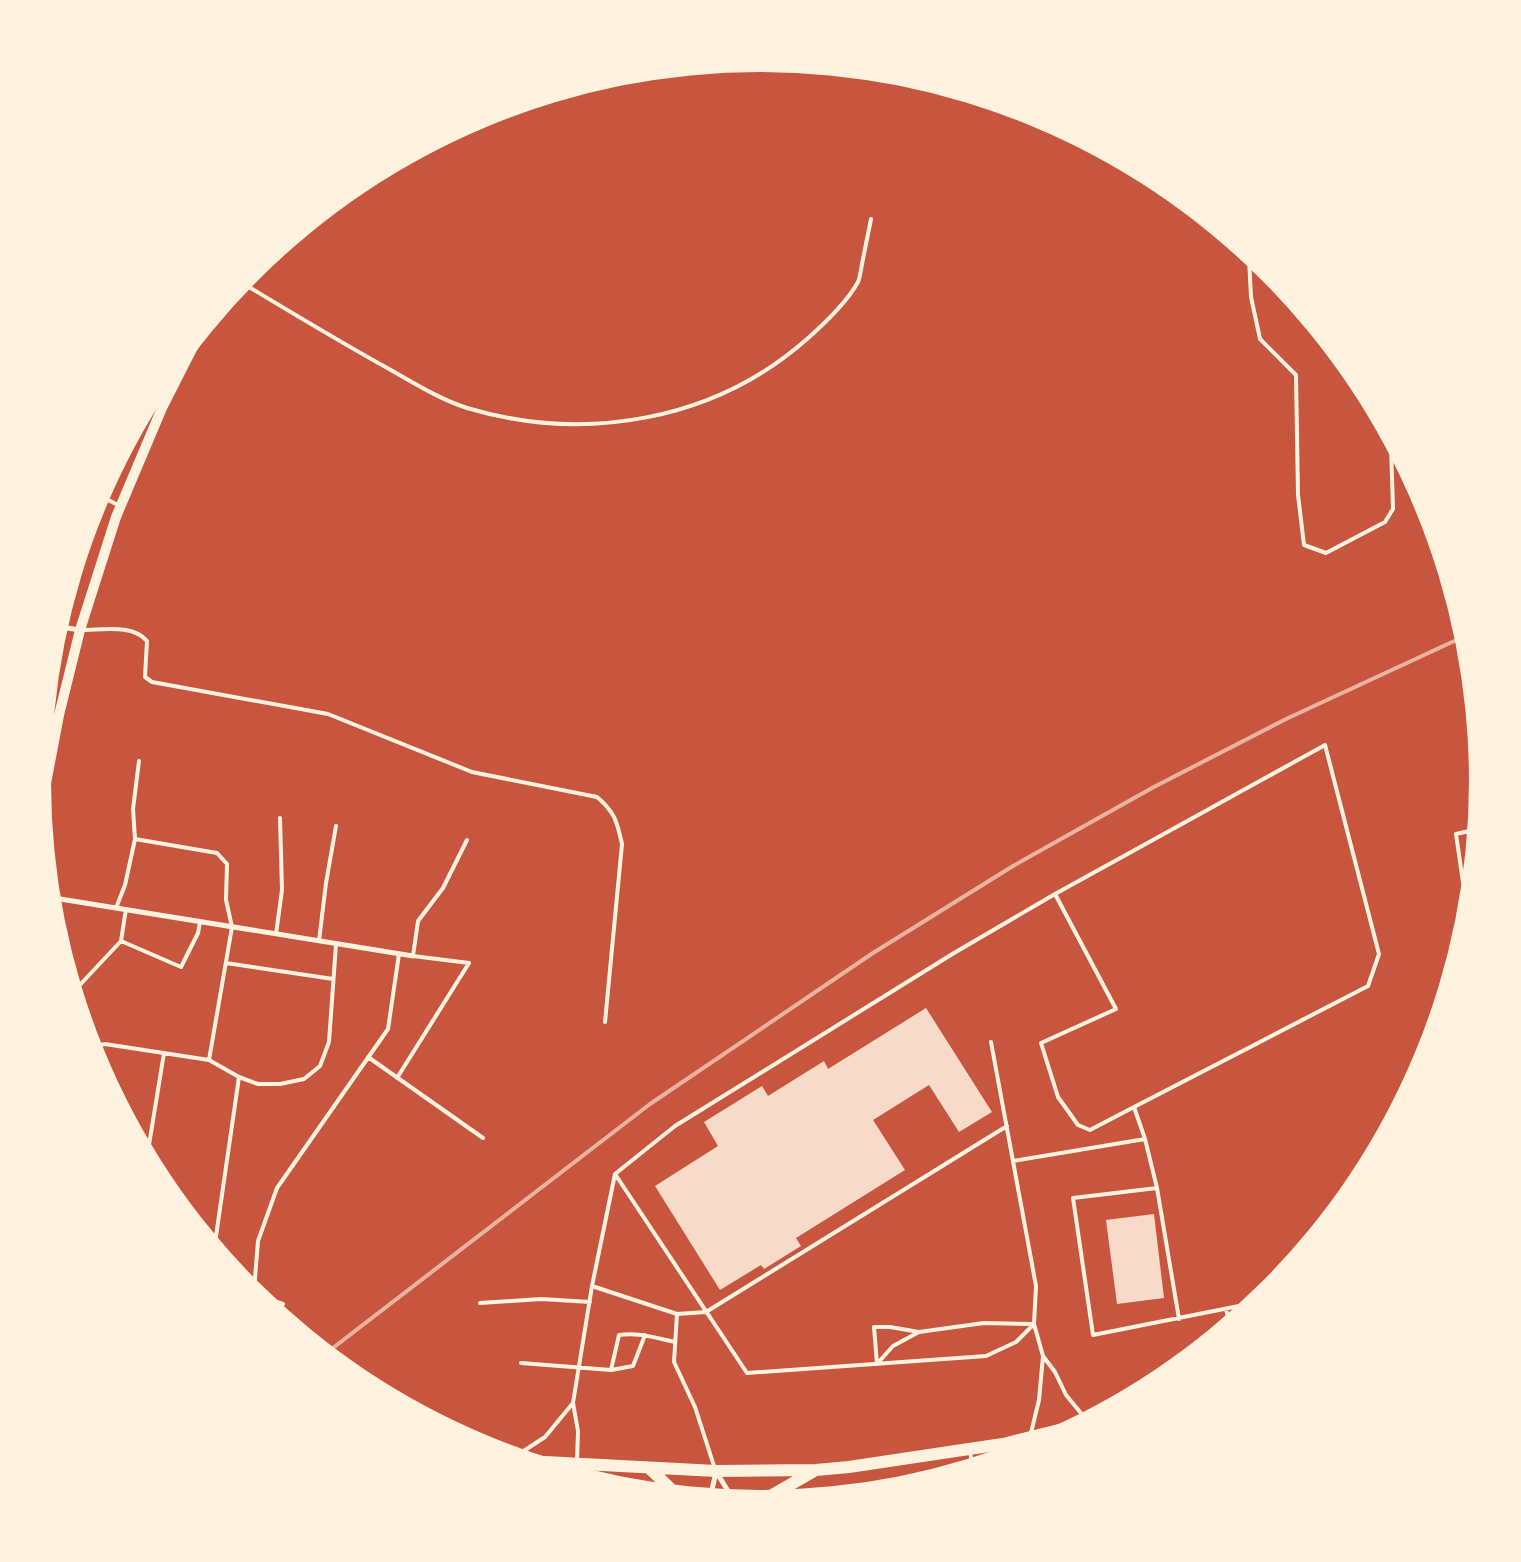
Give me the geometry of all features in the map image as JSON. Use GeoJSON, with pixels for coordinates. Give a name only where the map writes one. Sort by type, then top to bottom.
{"type":"FeatureCollection","features":[{"type":"Feature","properties":{"kind":"main road"},"geometry":{"type":"LineString","coordinates":[[53,734],[80,630],[120,506],[162,408],[177,379]]}},
{"type":"Feature","properties":{"kind":"main road"},"geometry":{"type":"LineString","coordinates":[[581,1467],[716,1471],[816,1470],[969,1450],[1029,1437]]}},
{"type":"Feature","properties":{"kind":"main road"},"geometry":{"type":"LineString","coordinates":[[649,1468],[665,1484]]}},
{"type":"Feature","properties":{"kind":"main road"},"geometry":{"type":"LineString","coordinates":[[782,1490],[816,1470]]}},
{"type":"Feature","properties":{"kind":"street"},"geometry":{"type":"LineString","coordinates":[[68,628],[80,630]]}},
{"type":"Feature","properties":{"kind":"street"},"geometry":{"type":"LineString","coordinates":[[61,899],[413,956]]}},
{"type":"Feature","properties":{"kind":"street"},"geometry":{"type":"LineString","coordinates":[[712,1489],[716,1471]]}},
{"type":"Feature","properties":{"kind":"street"},"geometry":{"type":"LineString","coordinates":[[716,1471],[726,1489]]}},
{"type":"Feature","properties":{"kind":"lane"},"geometry":{"type":"LineString","coordinates":[[251,288],[434,395],[466,408],[505,417],[552,424],[592,424],[640,420],[682,410],[724,393],[762,373],[792,353],[827,322],[858,281],[871,219]]}},
{"type":"Feature","properties":{"kind":"lane"},"geometry":{"type":"LineString","coordinates":[[1249,268],[1251,297],[1260,339],[1296,375],[1298,495],[1304,545],[1326,553],[1385,522],[1393,509],[1391,457]]}},
{"type":"Feature","properties":{"kind":"lane"},"geometry":{"type":"LineString","coordinates":[[109,501],[120,506]]}},
{"type":"Feature","properties":{"kind":"lane"},"geometry":{"type":"LineString","coordinates":[[80,630],[122,630],[141,634],[147,641],[145,677],[152,682],[328,714],[472,772],[597,797],[610,807],[618,826],[622,844],[605,1022]]}},
{"type":"Feature","properties":{"kind":"lane"},"geometry":{"type":"LineString","coordinates":[[576,1466],[578,1431],[573,1403],[592,1286],[615,1174],[675,1126],[954,953],[1055,894],[1325,745],[1379,954],[1368,986],[1090,1130],[1078,1125],[1058,1096],[1041,1043],[1116,1010],[1055,894]]}},
{"type":"Feature","properties":{"kind":"lane"},"geometry":{"type":"LineString","coordinates":[[116,908],[125,885],[132,858],[134,839],[133,809],[139,761]]}},
{"type":"Feature","properties":{"kind":"lane"},"geometry":{"type":"LineString","coordinates":[[276,934],[282,890],[280,818]]}},
{"type":"Feature","properties":{"kind":"lane"},"geometry":{"type":"LineString","coordinates":[[319,941],[336,826]]}},
{"type":"Feature","properties":{"kind":"lane"},"geometry":{"type":"LineString","coordinates":[[1463,881],[1456,834],[1468,831]]}},
{"type":"Feature","properties":{"kind":"lane"},"geometry":{"type":"LineString","coordinates":[[134,839],[216,853],[227,864],[226,900],[232,927],[209,1060]]}},
{"type":"Feature","properties":{"kind":"lane"},"geometry":{"type":"LineString","coordinates":[[397,1078],[469,963],[413,956],[418,921],[443,888],[466,840]]}},
{"type":"Feature","properties":{"kind":"lane"},"geometry":{"type":"LineString","coordinates":[[81,983],[121,941],[126,910]]}},
{"type":"Feature","properties":{"kind":"lane"},"geometry":{"type":"LineString","coordinates":[[121,941],[181,967],[198,933],[200,922]]}},
{"type":"Feature","properties":{"kind":"lane"},"geometry":{"type":"LineString","coordinates":[[102,1045],[209,1060],[238,1077],[258,1084],[280,1084],[304,1079],[320,1066],[329,1042],[336,944]]}},
{"type":"Feature","properties":{"kind":"lane"},"geometry":{"type":"LineString","coordinates":[[255,1279],[258,1241],[276,1188],[388,1029],[399,954]]}},
{"type":"Feature","properties":{"kind":"lane"},"geometry":{"type":"LineString","coordinates":[[226,962],[333,978]]}},
{"type":"Feature","properties":{"kind":"lane"},"geometry":{"type":"LineString","coordinates":[[991,1042],[1036,1286],[1034,1324],[1043,1356],[1055,1372],[1066,1395],[1081,1413]]}},
{"type":"Feature","properties":{"kind":"lane"},"geometry":{"type":"LineString","coordinates":[[150,1142],[164,1053]]}},
{"type":"Feature","properties":{"kind":"lane"},"geometry":{"type":"LineString","coordinates":[[368,1057],[483,1138]]}},
{"type":"Feature","properties":{"kind":"lane"},"geometry":{"type":"LineString","coordinates":[[216,1235],[238,1077]]}},
{"type":"Feature","properties":{"kind":"lane"},"geometry":{"type":"LineString","coordinates":[[1134,1107],[1145,1138],[1157,1188],[1178,1319]]}},
{"type":"Feature","properties":{"kind":"lane"},"geometry":{"type":"LineString","coordinates":[[592,1286],[678,1314],[706,1312],[1007,1126]]}},
{"type":"Feature","properties":{"kind":"lane"},"geometry":{"type":"LineString","coordinates":[[1013,1161],[1145,1138]]}},
{"type":"Feature","properties":{"kind":"lane"},"geometry":{"type":"LineString","coordinates":[[615,1174],[747,1373],[986,1356],[1016,1342],[1034,1324]]}},
{"type":"Feature","properties":{"kind":"lane"},"geometry":{"type":"LineString","coordinates":[[1157,1188],[1073,1198],[1093,1335],[1236,1307]]}},
{"type":"Feature","properties":{"kind":"lane"},"geometry":{"type":"LineString","coordinates":[[480,1303],[541,1299],[590,1302]]}},
{"type":"Feature","properties":{"kind":"lane"},"geometry":{"type":"LineString","coordinates":[[1226,1309],[1227,1315]]}},
{"type":"Feature","properties":{"kind":"lane"},"geometry":{"type":"LineString","coordinates":[[678,1314],[674,1362],[695,1407],[716,1471]]}},
{"type":"Feature","properties":{"kind":"lane"},"geometry":{"type":"LineString","coordinates":[[877,1364],[874,1327],[890,1327],[919,1332],[984,1324],[1034,1324]]}},
{"type":"Feature","properties":{"kind":"lane"},"geometry":{"type":"LineString","coordinates":[[877,1364],[892,1346],[919,1332]]}},
{"type":"Feature","properties":{"kind":"lane"},"geometry":{"type":"LineString","coordinates":[[611,1370],[619,1335],[645,1335],[675,1342]]}},
{"type":"Feature","properties":{"kind":"lane"},"geometry":{"type":"LineString","coordinates":[[521,1363],[611,1370],[633,1366],[645,1335]]}},
{"type":"Feature","properties":{"kind":"lane"},"geometry":{"type":"LineString","coordinates":[[1030,1437],[1039,1400],[1039,1379],[1043,1356]]}},
{"type":"Feature","properties":{"kind":"lane"},"geometry":{"type":"LineString","coordinates":[[525,1450],[545,1436],[573,1403]]}},
{"type":"Feature","properties":{"kind":"lane"},"geometry":{"type":"LineString","coordinates":[[969,1450],[971,1458]]}},
{"type":"Feature","properties":{"kind":"building"},"geometry":{"type":"Polygon","coordinates":[[[926,1008],[992,1112],[959,1132],[929,1085],[873,1120],[905,1170],[796,1238],[801,1246],[764,1269],[761,1265],[720,1290],[655,1186],[718,1146],[704,1122],[762,1086],[768,1096],[824,1061],[828,1069],[926,1008]]]}},
{"type":"Feature","properties":{"kind":"building"},"geometry":{"type":"Polygon","coordinates":[[[1154,1214],[1164,1298],[1117,1304],[1106,1220],[1154,1214]]]}},
{"type":"Feature","properties":{"kind":"railway"},"geometry":{"type":"LineString","coordinates":[[334,1347],[650,1104],[873,953],[1013,866],[1152,788],[1286,719],[1455,640]]}}]}
